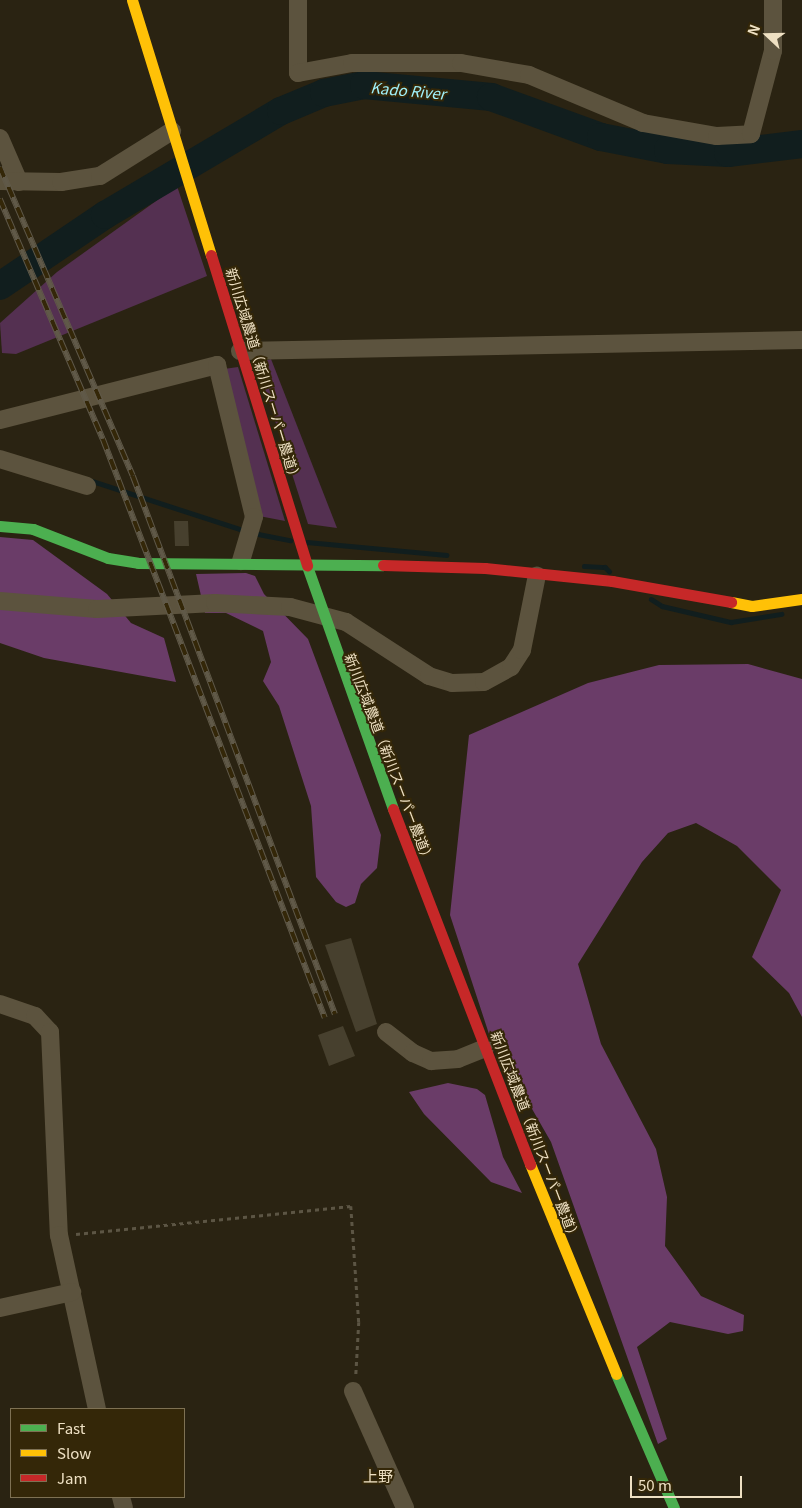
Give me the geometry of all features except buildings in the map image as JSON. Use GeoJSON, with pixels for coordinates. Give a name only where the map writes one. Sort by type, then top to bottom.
{"type":"FeatureCollection","features":[{"type":"Feature","properties":{"kind":"street","name":"新川広域農道（新川スーパー農道）"},"geometry":{"type":"LineString","coordinates":[[132,0],[322,616],[485,1048],[578,1287],[674,1508]]}},
{"type":"Feature","properties":{"kind":"street"},"geometry":{"type":"LineString","coordinates":[[298,0],[298,73],[352,63],[461,63],[529,75],[643,123],[717,136],[751,134],[773,51],[772,0]]}},
{"type":"Feature","properties":{"kind":"street"},"geometry":{"type":"LineString","coordinates":[[0,182],[61,182],[100,176],[174,136]]}},
{"type":"Feature","properties":{"kind":"street"},"geometry":{"type":"LineString","coordinates":[[0,138],[20,182]]}},
{"type":"Feature","properties":{"kind":"street"},"geometry":{"type":"LineString","coordinates":[[240,351],[802,340]]}},
{"type":"Feature","properties":{"kind":"street"},"geometry":{"type":"LineString","coordinates":[[0,420],[217,364],[252,522],[241,561]]}},
{"type":"Feature","properties":{"kind":"street"},"geometry":{"type":"LineString","coordinates":[[0,459],[87,486]]}},
{"type":"Feature","properties":{"kind":"street"},"geometry":{"type":"LineString","coordinates":[[0,526],[33,529],[108,558],[138,563],[241,561],[485,568],[537,575],[612,581],[752,606],[802,599]]}},
{"type":"Feature","properties":{"kind":"street"},"geometry":{"type":"LineString","coordinates":[[0,601],[97,609],[251,604],[290,607],[346,622],[428,676],[452,683],[484,682],[511,667],[522,650],[537,575]]}},
{"type":"Feature","properties":{"kind":"street"},"geometry":{"type":"LineString","coordinates":[[0,1004],[36,1016],[50,1032],[59,1235],[97,1408]]}},
{"type":"Feature","properties":{"kind":"street"},"geometry":{"type":"LineString","coordinates":[[386,1032],[431,1061],[458,1059],[485,1048]]}},
{"type":"Feature","properties":{"kind":"street"},"geometry":{"type":"LineString","coordinates":[[0,1308],[72,1292]]}},
{"type":"Feature","properties":{"kind":"street"},"geometry":{"type":"LineString","coordinates":[[353,1391],[405,1508]]}},
{"type":"Feature","properties":{"kind":"path"},"geometry":{"type":"LineString","coordinates":[[59,1235],[351,1206],[359,1322],[358,1365],[353,1391]]}},
{"type":"Feature","properties":{"kind":"shaded area"},"geometry":{"type":"Polygon","coordinates":[[[177,186],[207,276],[16,354],[2,353],[0,323],[57,272],[177,186]]]}},
{"type":"Feature","properties":{"kind":"shaded area"},"geometry":{"type":"Polygon","coordinates":[[[271,359],[337,528],[308,524],[257,364],[271,359]]]}},
{"type":"Feature","properties":{"kind":"shaded area"},"geometry":{"type":"Polygon","coordinates":[[[238,367],[285,521],[259,516],[224,369],[238,367]]]}},
{"type":"Feature","properties":{"kind":"shaded area"},"geometry":{"type":"Polygon","coordinates":[[[0,537],[33,540],[107,594],[131,623],[164,638],[176,682],[44,658],[0,643],[0,537]]]}},
{"type":"Feature","properties":{"kind":"shaded area"},"geometry":{"type":"Polygon","coordinates":[[[246,573],[255,576],[264,594],[308,639],[381,835],[377,868],[361,884],[355,903],[346,907],[336,902],[316,877],[311,806],[279,706],[263,681],[271,662],[263,631],[226,613],[205,613],[196,574],[246,573]]]}},
{"type":"Feature","properties":{"kind":"shaded area"},"geometry":{"type":"Polygon","coordinates":[[[748,664],[802,679],[802,1017],[789,993],[752,957],[781,890],[737,846],[696,823],[668,833],[642,862],[578,964],[601,1044],[656,1149],[667,1197],[665,1246],[701,1296],[744,1315],[743,1331],[728,1334],[670,1322],[637,1347],[667,1439],[658,1444],[551,1142],[489,1034],[450,915],[469,735],[588,683],[659,665],[748,664]]]}},
{"type":"Feature","properties":{"kind":"shaded area"},"geometry":{"type":"Polygon","coordinates":[[[448,1083],[477,1089],[485,1095],[503,1157],[522,1193],[491,1182],[424,1114],[409,1092],[448,1083]]]}},
{"type":"Feature","properties":{"kind":"waterway","name":"Kado River"},"geometry":{"type":"LineString","coordinates":[[0,286],[105,215],[281,111],[324,93],[364,85],[491,97],[601,137],[668,150],[728,153],[802,144]]}},
{"type":"Feature","properties":{"kind":"waterway"},"geometry":{"type":"LineString","coordinates":[[89,480],[246,531]]}},
{"type":"Feature","properties":{"kind":"waterway"},"geometry":{"type":"LineString","coordinates":[[253,533],[290,540]]}},
{"type":"Feature","properties":{"kind":"waterway"},"geometry":{"type":"LineString","coordinates":[[307,542],[446,555]]}},
{"type":"Feature","properties":{"kind":"waterway"},"geometry":{"type":"LineString","coordinates":[[584,566],[605,567],[609,571]]}},
{"type":"Feature","properties":{"kind":"waterway"},"geometry":{"type":"LineString","coordinates":[[651,599],[662,606],[731,622],[781,614]]}},
{"type":"Feature","properties":{"kind":"railway"},"geometry":{"type":"LineString","coordinates":[[0,167],[133,476],[335,1014]]}},
{"type":"Feature","properties":{"kind":"railway"},"geometry":{"type":"LineString","coordinates":[[0,199],[103,439],[325,1018]]}},
{"type":"Feature","properties":{"kind":"traffic: fast"},"geometry":{"type":"LineString","coordinates":[[0,526],[33,529],[108,558],[138,563],[383,565]]}},
{"type":"Feature","properties":{"kind":"traffic: fast"},"geometry":{"type":"LineString","coordinates":[[307,566],[393,809]]}},
{"type":"Feature","properties":{"kind":"traffic: fast"},"geometry":{"type":"LineString","coordinates":[[616,1374],[674,1508]]}},
{"type":"Feature","properties":{"kind":"traffic: slow"},"geometry":{"type":"LineString","coordinates":[[132,0],[211,255]]}},
{"type":"Feature","properties":{"kind":"traffic: slow"},"geometry":{"type":"LineString","coordinates":[[731,602],[752,606],[802,599]]}},
{"type":"Feature","properties":{"kind":"traffic: slow"},"geometry":{"type":"LineString","coordinates":[[530,1164],[616,1374]]}},
{"type":"Feature","properties":{"kind":"traffic: jam"},"geometry":{"type":"LineString","coordinates":[[211,255],[307,566]]}},
{"type":"Feature","properties":{"kind":"traffic: jam"},"geometry":{"type":"LineString","coordinates":[[383,565],[485,568],[612,581],[731,602]]}},
{"type":"Feature","properties":{"kind":"traffic: jam"},"geometry":{"type":"LineString","coordinates":[[393,809],[530,1164]]}},
{"type":"Feature","properties":{"kind":"district","name":"上野"},"geometry":{"type":"Point","coordinates":[378,1476]}}]}
